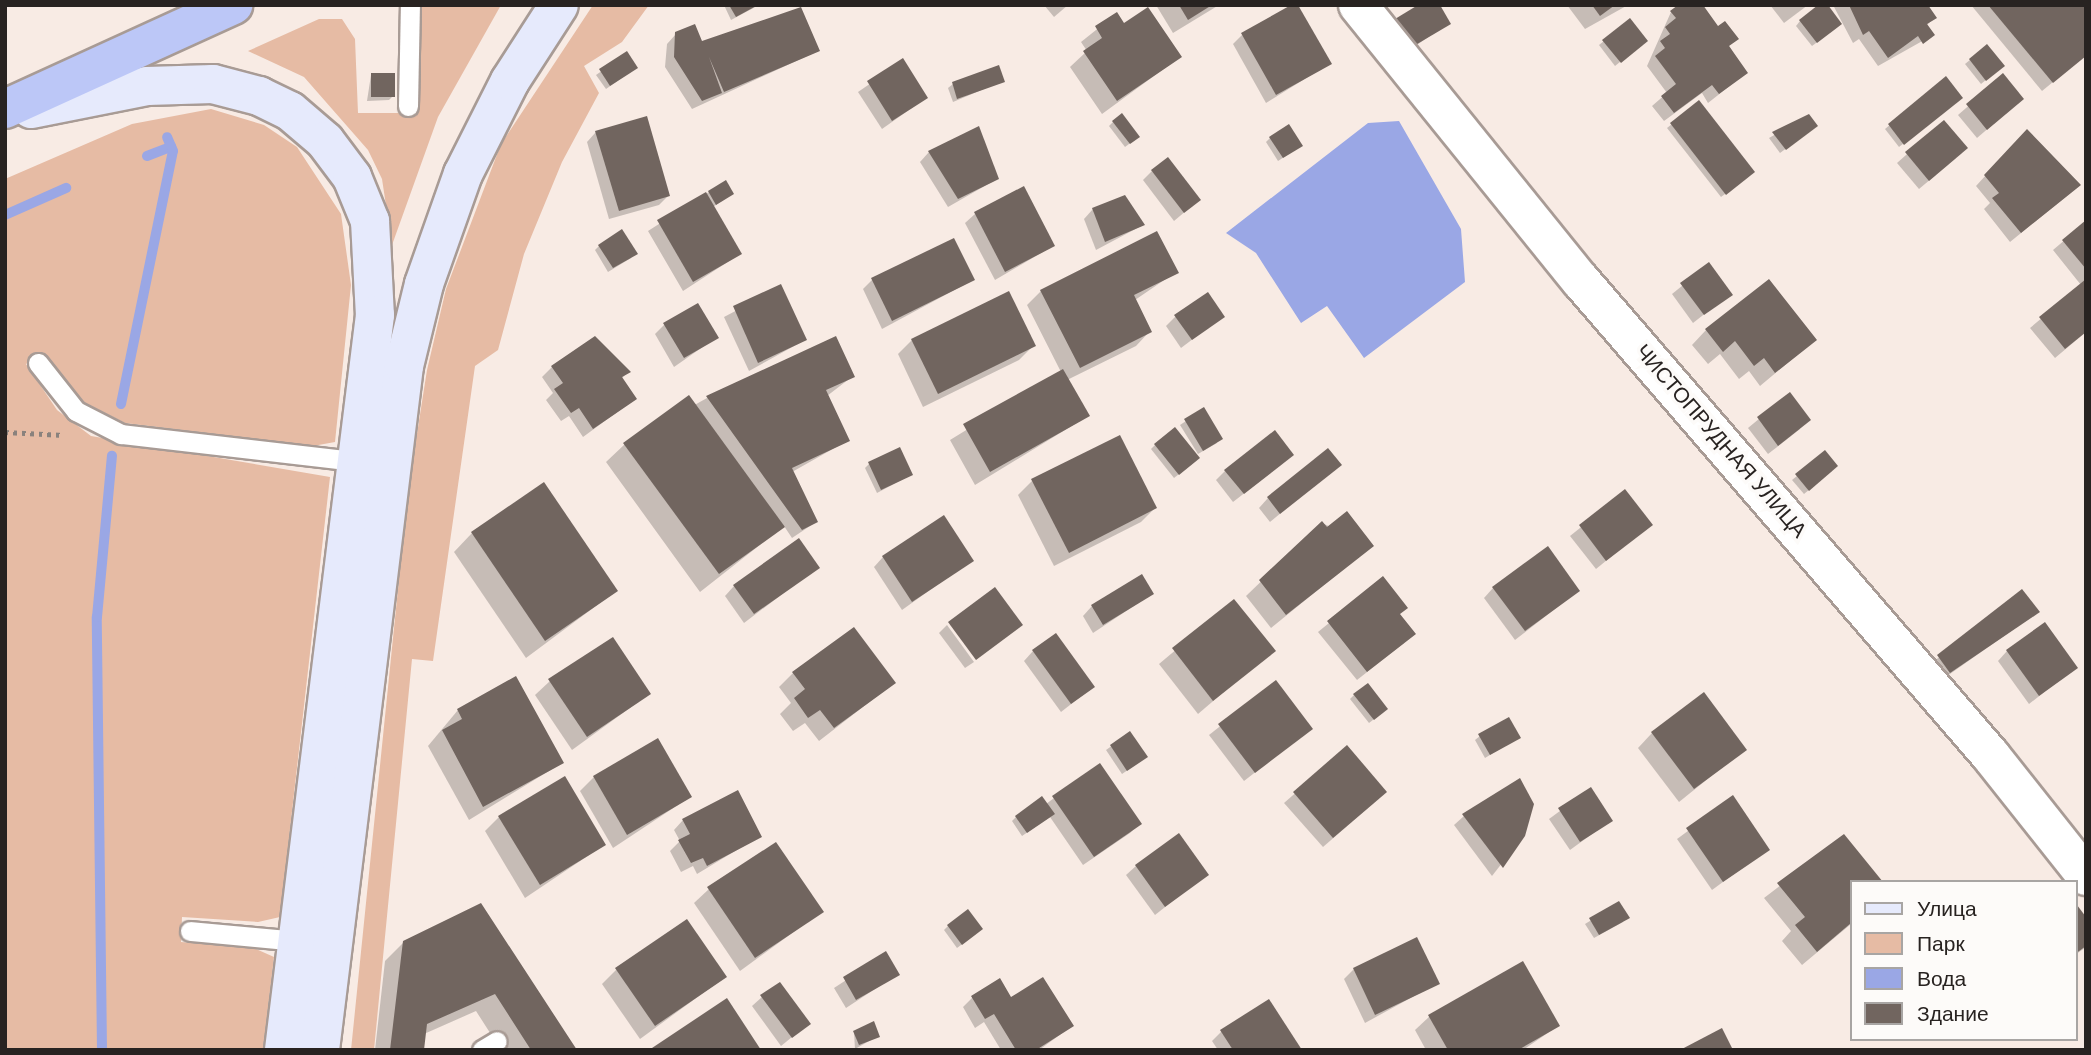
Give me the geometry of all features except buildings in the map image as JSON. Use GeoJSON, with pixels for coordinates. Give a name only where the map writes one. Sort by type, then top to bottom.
{"type":"FeatureCollection","features":[{"type":"Feature","properties":{"kind":"highway"},"geometry":{"type":"LineString","coordinates":[[5,109],[233,5]]}},
{"type":"Feature","properties":{"kind":"main road"},"geometry":{"type":"LineString","coordinates":[[320,1050],[404,366],[424,284],[463,174],[510,81],[559,5]]}},
{"type":"Feature","properties":{"kind":"main road"},"geometry":{"type":"LineString","coordinates":[[5,117],[106,91],[213,84],[275,103],[315,130],[359,190],[375,253],[375,308],[285,1050]]}},
{"type":"Feature","properties":{"kind":"street","name":"ЧИСТОПРУДНАЯ УЛИЦА"},"geometry":{"type":"LineString","coordinates":[[1358,5],[1581,281],[1973,735],[2086,876]]}},
{"type":"Feature","properties":{"kind":"lane"},"geometry":{"type":"LineString","coordinates":[[408,106],[410,5]]}},
{"type":"Feature","properties":{"kind":"lane"},"geometry":{"type":"LineString","coordinates":[[37,363],[76,411],[121,434],[356,461]]}},
{"type":"Feature","properties":{"kind":"lane"},"geometry":{"type":"LineString","coordinates":[[190,931],[297,941]]}},
{"type":"Feature","properties":{"kind":"green space"},"geometry":{"type":"Polygon","coordinates":[[[416,5],[501,5],[438,117],[392,245],[382,179],[368,150],[304,77],[248,51],[319,19],[342,19],[355,39],[358,113],[414,113],[416,5]]]}},
{"type":"Feature","properties":{"kind":"green space"},"geometry":{"type":"Polygon","coordinates":[[[593,5],[649,5],[622,42],[584,66],[599,93],[562,162],[524,254],[498,350],[475,366],[433,661],[412,659],[374,1050],[351,1050],[408,491],[427,370],[446,289],[501,144],[593,5]]]}},
{"type":"Feature","properties":{"kind":"green space"},"geometry":{"type":"Polygon","coordinates":[[[211,109],[264,125],[297,147],[341,214],[351,285],[335,442],[313,446],[125,423],[83,402],[44,353],[26,364],[57,410],[91,436],[330,477],[280,917],[258,922],[182,917],[181,942],[256,949],[274,957],[263,1050],[5,1050],[5,179],[132,124],[211,109]]]}},
{"type":"Feature","properties":{"kind":"water"},"geometry":{"type":"Polygon","coordinates":[[[1399,121],[1461,229],[1465,282],[1364,358],[1327,306],[1301,323],[1256,253],[1226,233],[1368,123],[1399,121]]]}},
{"type":"Feature","properties":{"kind":"waterway"},"geometry":{"type":"LineString","coordinates":[[121,404],[173,151],[167,137]]}},
{"type":"Feature","properties":{"kind":"waterway"},"geometry":{"type":"LineString","coordinates":[[147,156],[171,147]]}},
{"type":"Feature","properties":{"kind":"waterway"},"geometry":{"type":"LineString","coordinates":[[5,215],[66,188]]}},
{"type":"Feature","properties":{"kind":"waterway"},"geometry":{"type":"LineString","coordinates":[[102,1050],[97,617],[112,456]]}}]}
